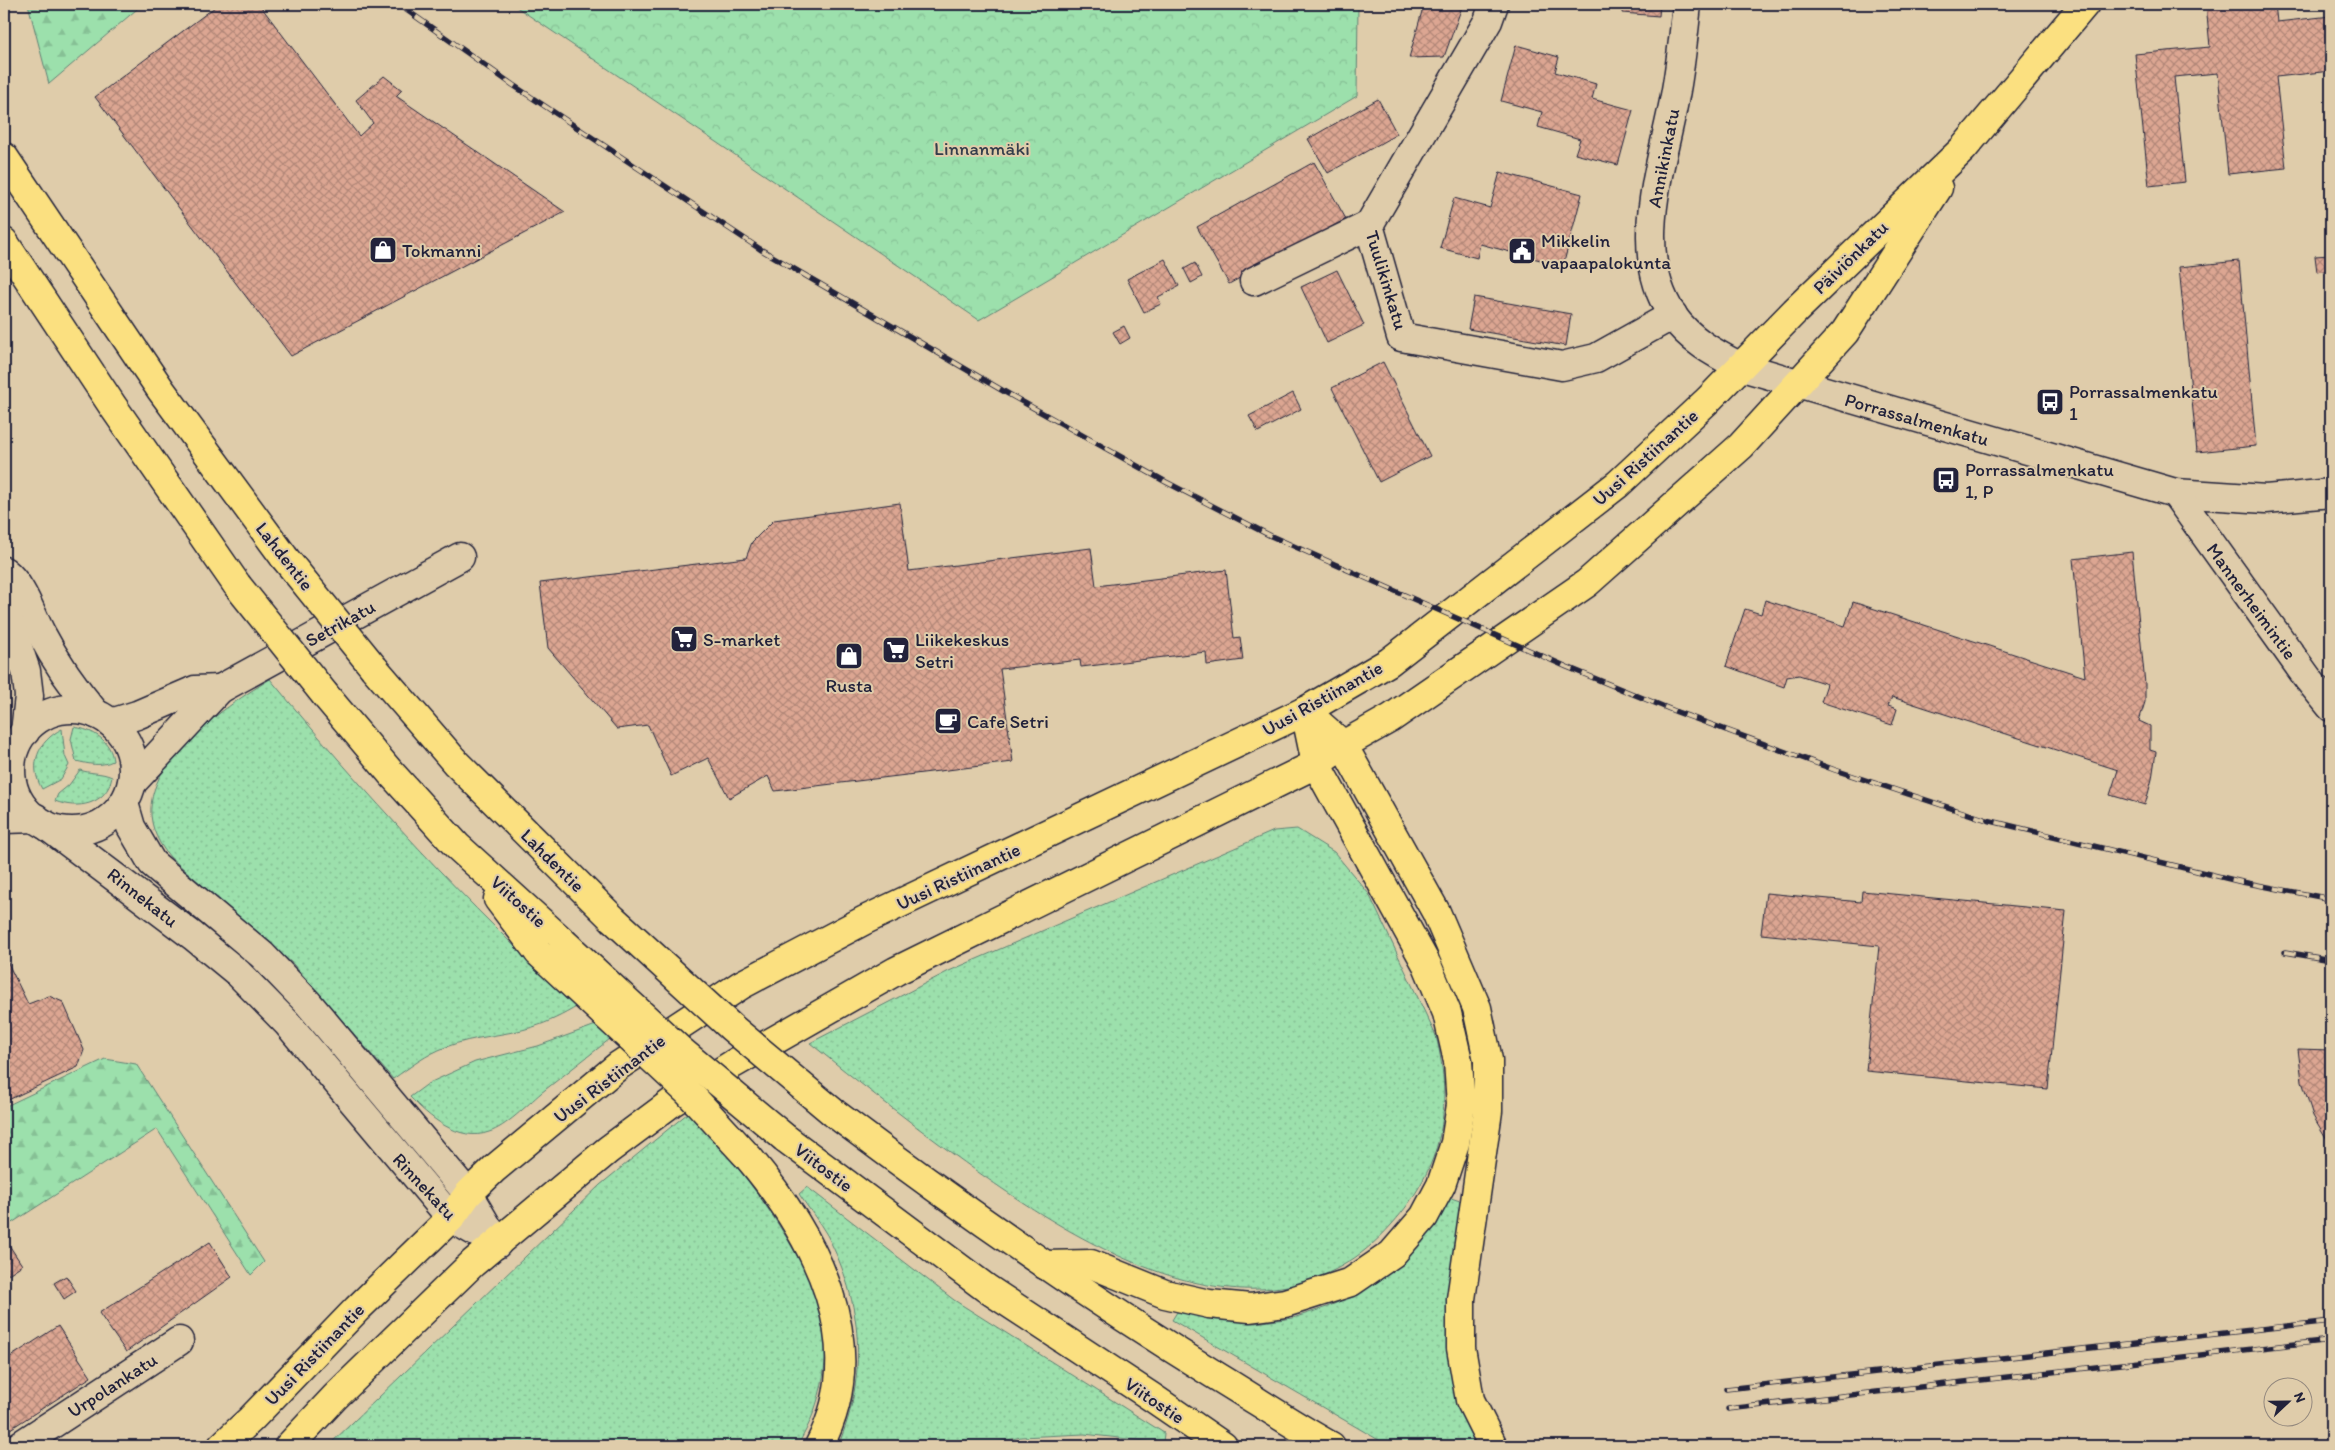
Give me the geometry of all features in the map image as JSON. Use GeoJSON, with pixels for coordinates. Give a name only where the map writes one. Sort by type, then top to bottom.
{"type":"FeatureCollection","features":[{"type":"Feature","properties":{"kind":"main road","name":"Päiviönkatu"},"geometry":{"type":"LineString","coordinates":[[1739,366],[1963,149],[2085,4]]}},
{"type":"Feature","properties":{"kind":"main road","name":"Päiviönkatu"},"geometry":{"type":"LineString","coordinates":[[1799,384],[1845,332],[1963,149]]}},
{"type":"Feature","properties":{"kind":"main road","name":"Lahdentie"},"geometry":{"type":"LineString","coordinates":[[4,157],[161,390],[284,557],[374,668],[456,763],[613,919],[731,1027],[834,1113],[935,1189],[1045,1265]]}},
{"type":"Feature","properties":{"kind":"main road"},"geometry":{"type":"LineString","coordinates":[[4,242],[112,405],[237,585],[326,696],[390,772],[457,846],[539,953],[688,1092],[777,1191],[826,1279],[839,1328],[839,1381],[828,1429],[819,1446]]}},
{"type":"Feature","properties":{"kind":"main road","name":"Uusi Ristiinantie"},"geometry":{"type":"LineString","coordinates":[[222,1446],[251,1419],[357,1309],[451,1218],[468,1194],[494,1169],[618,1066],[740,985],[865,920],[1305,711],[1389,662],[1618,484],[1708,400],[1739,366]]}},
{"type":"Feature","properties":{"kind":"main road"},"geometry":{"type":"LineString","coordinates":[[289,1446],[335,1397],[466,1270],[608,1150],[671,1103],[733,1064],[896,971],[1316,764],[1343,745],[1392,718],[1587,583],[1741,446],[1799,384]]}},
{"type":"Feature","properties":{"kind":"main road"},"geometry":{"type":"LineString","coordinates":[[1305,711],[1343,745],[1436,912],[1477,1008],[1488,1060],[1488,1111],[1461,1299],[1461,1348],[1470,1400],[1494,1446]]}},
{"type":"Feature","properties":{"kind":"main road"},"geometry":{"type":"LineString","coordinates":[[1045,1265],[1091,1264],[1165,1294],[1209,1304],[1250,1308],[1285,1303],[1352,1282],[1392,1254],[1424,1217],[1442,1185],[1455,1144],[1461,1105],[1458,1061],[1447,1014],[1426,966],[1316,764],[1305,711]]}},
{"type":"Feature","properties":{"kind":"main road","name":"Viitostie"},"geometry":{"type":"LineString","coordinates":[[457,846],[680,1050],[785,1138],[986,1288],[1223,1446]]}},
{"type":"Feature","properties":{"kind":"main road"},"geometry":{"type":"LineString","coordinates":[[1045,1265],[1177,1352],[1332,1446]]}},
{"type":"Feature","properties":{"kind":"street","name":"Tuulikinkatu"},"geometry":{"type":"LineString","coordinates":[[1494,4],[1488,21],[1369,225],[1401,337],[1562,366],[1596,358],[1672,315]]}},
{"type":"Feature","properties":{"kind":"street","name":"Annikinkatu"},"geometry":{"type":"LineString","coordinates":[[1688,4],[1676,91],[1652,211],[1653,270],[1672,315],[1688,334],[1706,348],[1739,366]]}},
{"type":"Feature","properties":{"kind":"street"},"geometry":{"type":"LineString","coordinates":[[1254,281],[1369,225]]}},
{"type":"Feature","properties":{"kind":"street","name":"Porrassalmenkatu"},"geometry":{"type":"LineString","coordinates":[[1739,366],[2175,493],[2266,500],[2331,493]]}},
{"type":"Feature","properties":{"kind":"street","name":"Mannerheimintie"},"geometry":{"type":"LineString","coordinates":[[2175,493],[2309,680],[2331,707]]}},
{"type":"Feature","properties":{"kind":"street","name":"Setrikatu"},"geometry":{"type":"LineString","coordinates":[[128,793],[220,689],[460,557]]}},
{"type":"Feature","properties":{"kind":"street"},"geometry":{"type":"LineString","coordinates":[[4,571],[15,580],[42,635],[79,694],[122,735],[130,750],[133,767],[128,793],[114,814],[102,823],[88,829],[73,831],[58,829],[40,821],[4,819]]}},
{"type":"Feature","properties":{"kind":"street"},"geometry":{"type":"LineString","coordinates":[[4,606],[26,672],[29,696],[14,750],[13,783],[18,796],[40,821]]}},
{"type":"Feature","properties":{"kind":"street","name":"Setrikatu"},"geometry":{"type":"LineString","coordinates":[[104,718],[137,715],[195,690],[220,689]]}},
{"type":"Feature","properties":{"kind":"street"},"geometry":{"type":"LineString","coordinates":[[14,750],[36,721],[50,713],[65,709],[81,710],[104,718]]}},
{"type":"Feature","properties":{"kind":"street","name":"Rinnekatu"},"geometry":{"type":"LineString","coordinates":[[128,793],[131,827],[152,863],[262,955],[308,1003],[468,1194],[497,1244]]}},
{"type":"Feature","properties":{"kind":"street","name":"Rinnekatu"},"geometry":{"type":"LineString","coordinates":[[40,821],[194,936],[238,973],[288,1024],[390,1148],[451,1218],[497,1244]]}},
{"type":"Feature","properties":{"kind":"street","name":"Urpolankatu"},"geometry":{"type":"LineString","coordinates":[[19,1446],[179,1341]]}},
{"type":"Feature","properties":{"kind":"green space"},"geometry":{"type":"Polygon","coordinates":[[[28,4],[143,4],[49,84],[28,4]]]}},
{"type":"Feature","properties":{"kind":"green space","name":"Linnanmäki"},"geometry":{"type":"Polygon","coordinates":[[[512,4],[1358,4],[1357,96],[979,320],[512,4]]]}},
{"type":"Feature","properties":{"kind":"green space"},"geometry":{"type":"Polygon","coordinates":[[[270,679],[343,765],[418,848],[496,928],[578,1006],[556,1018],[533,1027],[467,1040],[446,1047],[425,1057],[393,1079],[293,964],[170,857],[154,830],[151,803],[159,777],[176,753],[198,731],[222,711],[270,679]]]}},
{"type":"Feature","properties":{"kind":"green space"},"geometry":{"type":"Polygon","coordinates":[[[74,727],[100,737],[109,747],[113,761],[90,764],[76,761],[71,739],[74,727]]]}},
{"type":"Feature","properties":{"kind":"green space"},"geometry":{"type":"Polygon","coordinates":[[[62,729],[65,756],[69,765],[61,779],[42,789],[36,771],[38,754],[47,740],[62,729]]]}},
{"type":"Feature","properties":{"kind":"green space"},"geometry":{"type":"Polygon","coordinates":[[[80,770],[112,777],[104,794],[90,803],[81,805],[64,804],[55,801],[58,794],[69,785],[80,770]]]}},
{"type":"Feature","properties":{"kind":"green space"},"geometry":{"type":"Polygon","coordinates":[[[1297,829],[1334,852],[1369,894],[1436,1036],[1444,1088],[1440,1136],[1433,1159],[1422,1181],[1409,1203],[1392,1224],[1342,1266],[1287,1286],[1229,1288],[1170,1276],[1111,1252],[1054,1222],[1001,1188],[917,1127],[810,1043],[949,971],[1274,831],[1297,829]]]}},
{"type":"Feature","properties":{"kind":"green space"},"geometry":{"type":"Polygon","coordinates":[[[596,1025],[610,1039],[541,1093],[509,1121],[489,1132],[467,1134],[456,1131],[435,1119],[410,1097],[429,1083],[475,1062],[538,1046],[596,1025]]]}},
{"type":"Feature","properties":{"kind":"green space"},"geometry":{"type":"Polygon","coordinates":[[[105,1059],[136,1064],[264,1262],[251,1275],[157,1129],[4,1228],[4,1107],[105,1059]]]}},
{"type":"Feature","properties":{"kind":"green space"},"geometry":{"type":"Polygon","coordinates":[[[688,1113],[720,1146],[762,1200],[811,1280],[820,1303],[826,1339],[823,1377],[813,1413],[797,1446],[328,1446],[600,1185],[688,1113]]]}},
{"type":"Feature","properties":{"kind":"green space"},"geometry":{"type":"Polygon","coordinates":[[[807,1187],[954,1300],[1164,1433],[1163,1443],[1084,1434],[1021,1437],[980,1446],[838,1446],[848,1419],[854,1393],[857,1339],[854,1313],[839,1261],[827,1235],[799,1194],[807,1187]]]}},
{"type":"Feature","properties":{"kind":"green space"},"geometry":{"type":"Polygon","coordinates":[[[1448,1197],[1463,1202],[1479,1446],[1389,1446],[1172,1320],[1177,1312],[1255,1323],[1293,1318],[1327,1307],[1359,1293],[1448,1197]]]}},
{"type":"Feature","properties":{"kind":"building"},"geometry":{"type":"Polygon","coordinates":[[[219,4],[259,4],[359,136],[373,123],[356,100],[384,76],[402,90],[396,96],[565,212],[291,356],[95,97],[219,4]]]}},
{"type":"Feature","properties":{"kind":"building"},"geometry":{"type":"Polygon","coordinates":[[[1424,4],[1463,4],[1444,57],[1409,58],[1424,4]]]}},
{"type":"Feature","properties":{"kind":"building"},"geometry":{"type":"Polygon","coordinates":[[[1623,4],[1660,5],[1659,16],[1622,13],[1623,4]]]}},
{"type":"Feature","properties":{"kind":"building"},"geometry":{"type":"Polygon","coordinates":[[[2206,4],[2275,4],[2277,22],[2331,16],[2331,71],[2276,77],[2286,168],[2228,174],[2218,73],[2174,77],[2185,182],[2149,186],[2135,54],[2210,47],[2206,4]]]}},
{"type":"Feature","properties":{"kind":"building"},"geometry":{"type":"Polygon","coordinates":[[[1516,45],[1559,57],[1555,72],[1596,84],[1592,99],[1633,110],[1618,165],[1575,154],[1580,139],[1538,127],[1542,112],[1501,101],[1516,45]]]}},
{"type":"Feature","properties":{"kind":"building"},"geometry":{"type":"Polygon","coordinates":[[[1378,99],[1397,134],[1328,173],[1308,139],[1378,99]]]}},
{"type":"Feature","properties":{"kind":"building"},"geometry":{"type":"Polygon","coordinates":[[[1314,162],[1346,219],[1229,284],[1197,227],[1314,162]]]}},
{"type":"Feature","properties":{"kind":"building"},"geometry":{"type":"Polygon","coordinates":[[[1500,172],[1582,194],[1563,266],[1480,244],[1477,258],[1440,248],[1454,198],[1490,208],[1500,172]]]}},
{"type":"Feature","properties":{"kind":"building"},"geometry":{"type":"Polygon","coordinates":[[[2330,255],[2331,270],[2317,272],[2315,256],[2330,255]]]}},
{"type":"Feature","properties":{"kind":"building"},"geometry":{"type":"Polygon","coordinates":[[[1165,259],[1179,286],[1158,297],[1161,304],[1144,312],[1127,279],[1165,259]]]}},
{"type":"Feature","properties":{"kind":"building"},"geometry":{"type":"Polygon","coordinates":[[[2239,261],[2256,446],[2197,452],[2179,267],[2239,261]]]}},
{"type":"Feature","properties":{"kind":"building"},"geometry":{"type":"Polygon","coordinates":[[[1195,263],[1202,277],[1191,283],[1184,269],[1195,263]]]}},
{"type":"Feature","properties":{"kind":"building"},"geometry":{"type":"Polygon","coordinates":[[[1337,270],[1364,325],[1327,343],[1301,287],[1337,270]]]}},
{"type":"Feature","properties":{"kind":"building"},"geometry":{"type":"Polygon","coordinates":[[[1474,297],[1571,314],[1566,346],[1468,329],[1474,297]]]}},
{"type":"Feature","properties":{"kind":"building"},"geometry":{"type":"Polygon","coordinates":[[[1124,326],[1130,338],[1120,344],[1113,332],[1124,326]]]}},
{"type":"Feature","properties":{"kind":"building"},"geometry":{"type":"Polygon","coordinates":[[[1383,362],[1430,456],[1379,482],[1332,388],[1383,362]]]}},
{"type":"Feature","properties":{"kind":"building"},"geometry":{"type":"Polygon","coordinates":[[[1293,393],[1301,409],[1258,432],[1249,416],[1293,393]]]}},
{"type":"Feature","properties":{"kind":"building","name":"Liikekeskus Setri"},"geometry":{"type":"Polygon","coordinates":[[[900,503],[909,571],[1091,548],[1096,586],[1226,570],[1234,638],[1240,637],[1243,660],[1207,665],[1206,652],[1081,667],[1080,660],[1000,669],[1013,762],[775,791],[768,776],[729,798],[708,758],[671,776],[648,725],[617,729],[548,648],[540,583],[746,558],[752,542],[774,520],[900,503]]]}},
{"type":"Feature","properties":{"kind":"building"},"geometry":{"type":"Polygon","coordinates":[[[2132,552],[2145,684],[2145,702],[2139,721],[2150,726],[2150,750],[2156,752],[2152,779],[2145,805],[2110,795],[2118,770],[1892,697],[1888,706],[1897,709],[1892,725],[1821,702],[1827,684],[1799,675],[1787,677],[1784,687],[1726,666],[1745,609],[1761,614],[1765,600],[1845,626],[1853,602],[2085,677],[2073,559],[2132,552]]]}},
{"type":"Feature","properties":{"kind":"building"},"geometry":{"type":"Polygon","coordinates":[[[1862,891],[2066,911],[2048,1089],[1866,1071],[1879,946],[1761,934],[1766,893],[1861,902],[1862,891]]]}},
{"type":"Feature","properties":{"kind":"building"},"geometry":{"type":"Polygon","coordinates":[[[4,955],[28,1004],[49,996],[63,1002],[84,1050],[78,1067],[4,1102],[4,955]]]}},
{"type":"Feature","properties":{"kind":"building"},"geometry":{"type":"Polygon","coordinates":[[[2331,1041],[2331,1146],[2313,1116],[2302,1081],[2298,1049],[2330,1050],[2331,1041]]]}},
{"type":"Feature","properties":{"kind":"building"},"geometry":{"type":"Polygon","coordinates":[[[210,1242],[232,1277],[126,1352],[99,1313],[210,1242]]]}},
{"type":"Feature","properties":{"kind":"building"},"geometry":{"type":"Polygon","coordinates":[[[9,1245],[22,1265],[4,1277],[4,1248],[9,1245]]]}},
{"type":"Feature","properties":{"kind":"building"},"geometry":{"type":"Polygon","coordinates":[[[66,1276],[76,1291],[64,1299],[54,1283],[66,1276]]]}},
{"type":"Feature","properties":{"kind":"building"},"geometry":{"type":"Polygon","coordinates":[[[58,1326],[91,1377],[4,1433],[4,1361],[58,1326]]]}},
{"type":"Feature","properties":{"kind":"railway"},"geometry":{"type":"LineString","coordinates":[[398,4],[513,85],[760,249],[1005,392],[1166,482],[1271,536],[1567,667],[1677,712],[1835,770],[1987,820],[2242,882],[2331,899]]}},
{"type":"Feature","properties":{"kind":"railway"},"geometry":{"type":"LineString","coordinates":[[2285,952],[2331,960]]}},
{"type":"Feature","properties":{"kind":"railway"},"geometry":{"type":"LineString","coordinates":[[1726,1389],[2331,1321]]}},
{"type":"Feature","properties":{"kind":"railway"},"geometry":{"type":"LineString","coordinates":[[1728,1409],[2331,1340]]}},
{"type":"Feature","properties":{"kind":"place","name":"Tokmanni"},"geometry":{"type":"Point","coordinates":[383,250]}},
{"type":"Feature","properties":{"kind":"place","name":"Mikkelin vapaapalokunta"},"geometry":{"type":"Point","coordinates":[1522,251]}},
{"type":"Feature","properties":{"kind":"place","name":"Porrassalmenkatu 1"},"geometry":{"type":"Point","coordinates":[2050,402]}},
{"type":"Feature","properties":{"kind":"place","name":"Porrassalmenkatu 1, P"},"geometry":{"type":"Point","coordinates":[1946,480]}},
{"type":"Feature","properties":{"kind":"place","name":"S-market"},"geometry":{"type":"Point","coordinates":[684,639]}},
{"type":"Feature","properties":{"kind":"place","name":"Liikekeskus Setri"},"geometry":{"type":"Point","coordinates":[896,650]}},
{"type":"Feature","properties":{"kind":"place","name":"Rusta"},"geometry":{"type":"Point","coordinates":[849,656]}},
{"type":"Feature","properties":{"kind":"place","name":"Cafe Setri"},"geometry":{"type":"Point","coordinates":[948,721]}}]}
